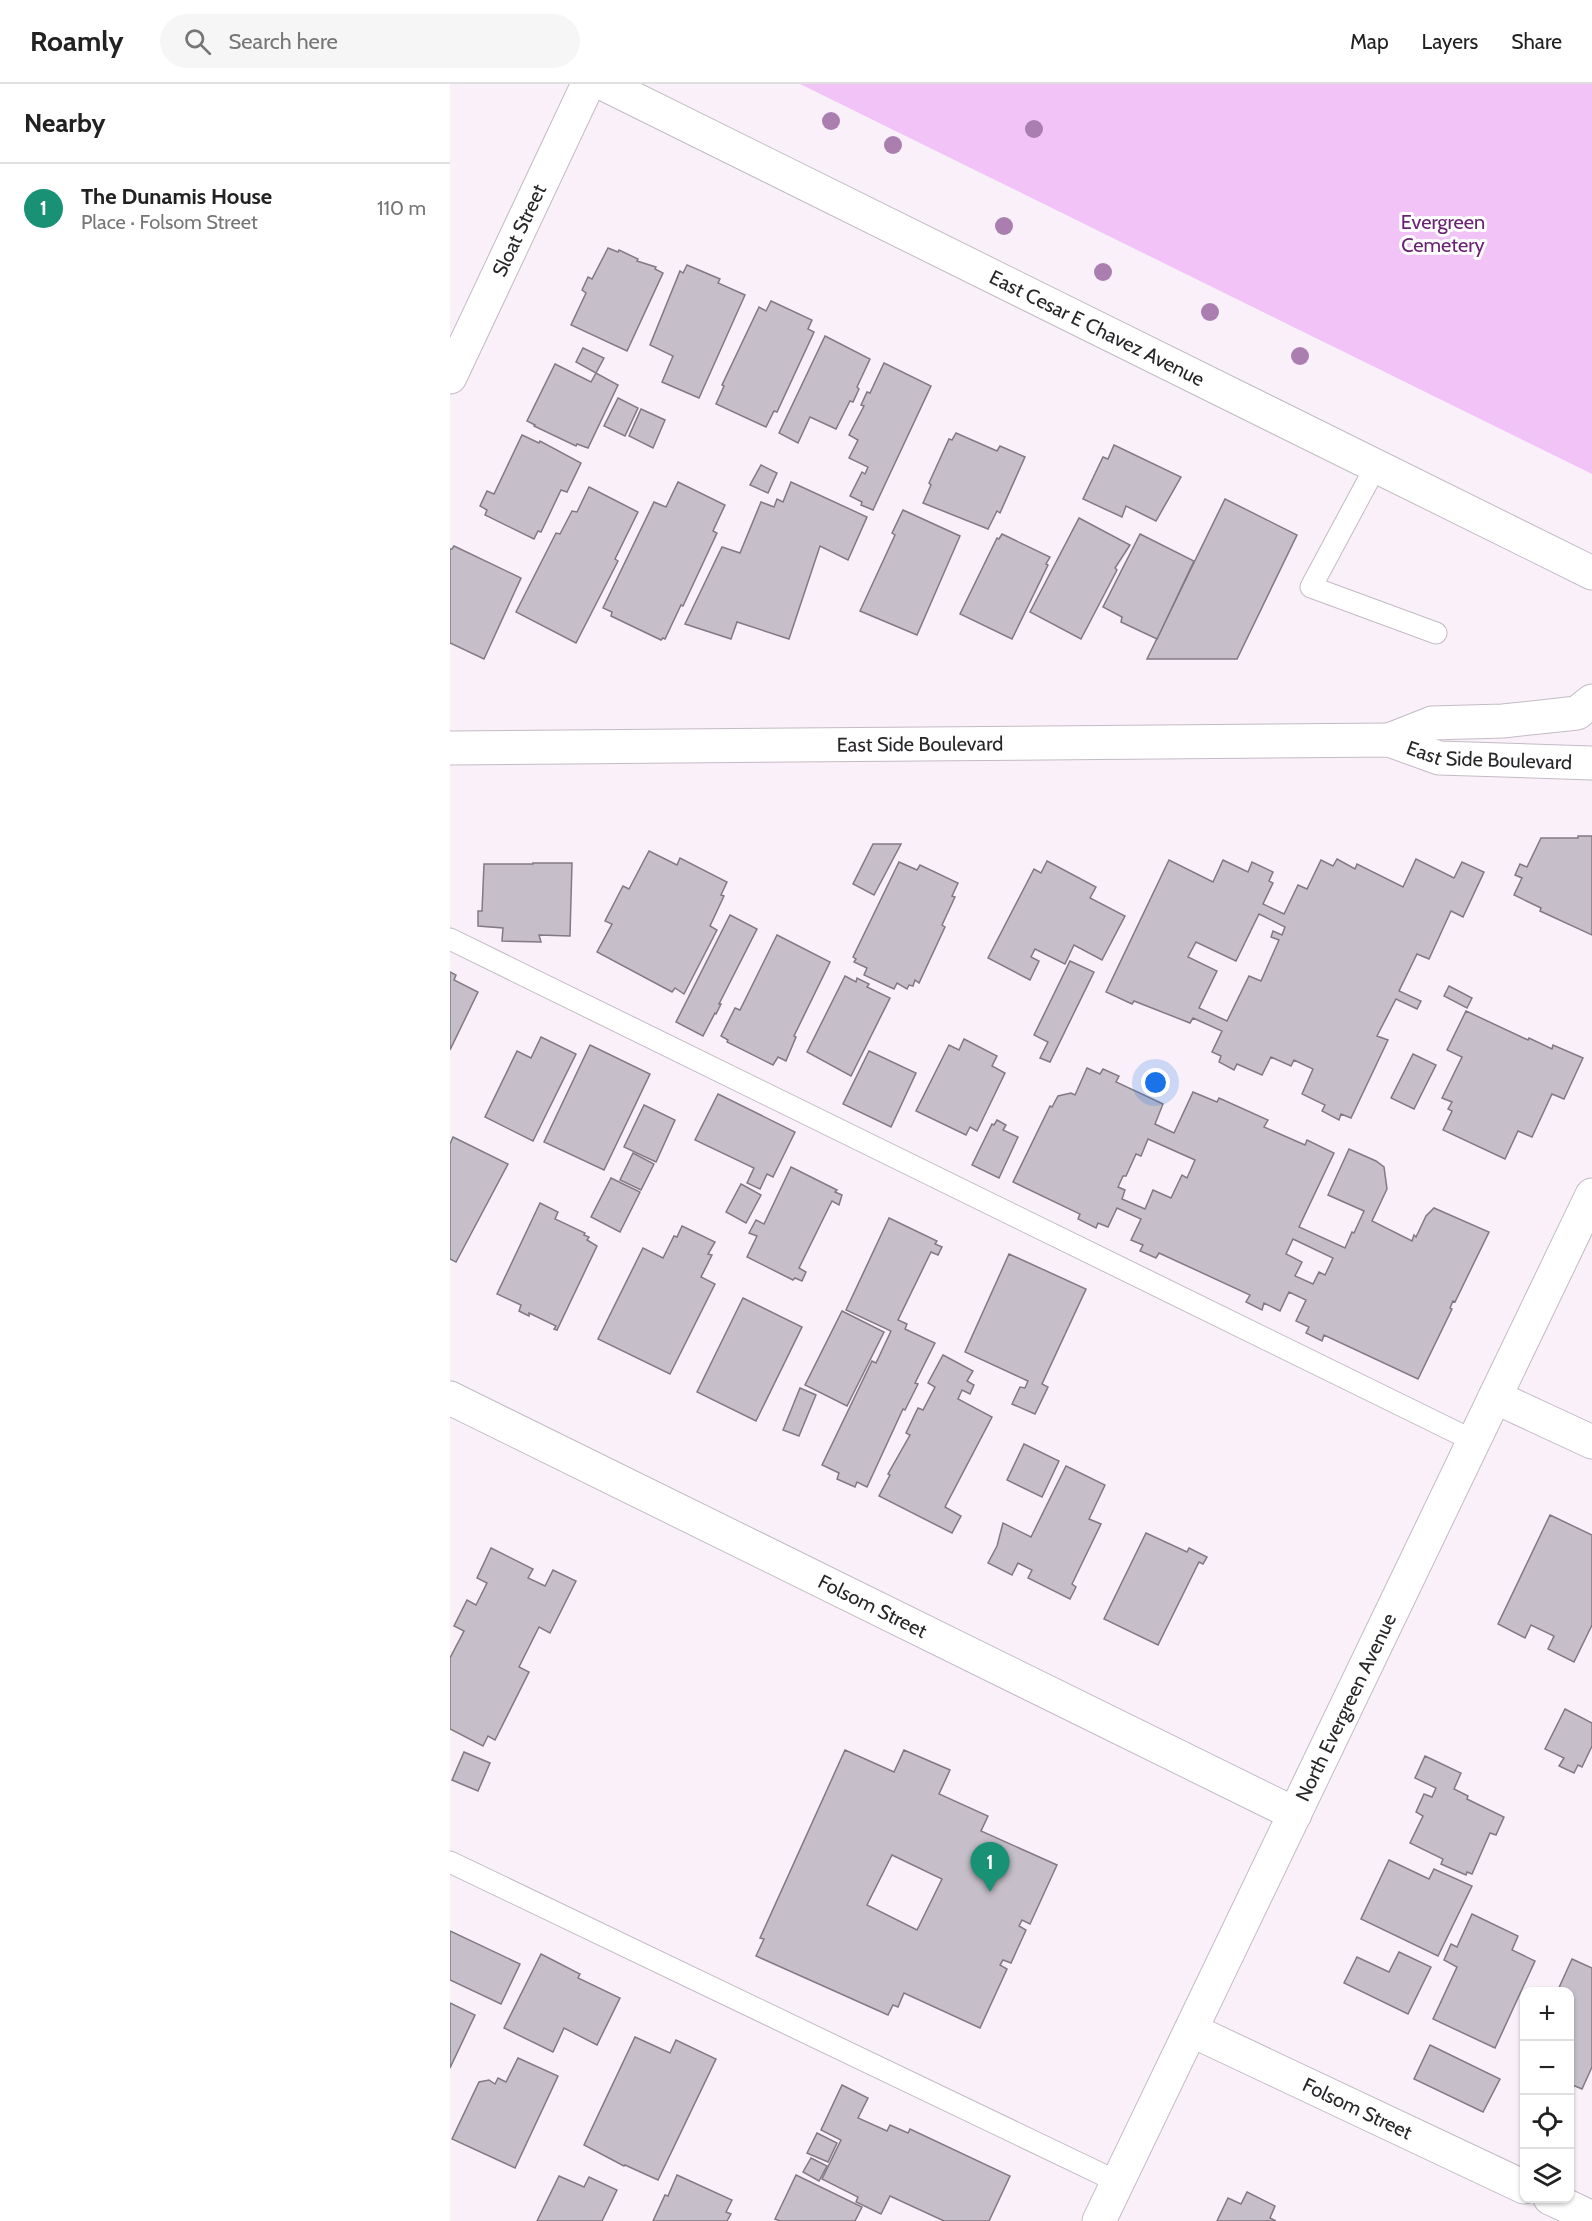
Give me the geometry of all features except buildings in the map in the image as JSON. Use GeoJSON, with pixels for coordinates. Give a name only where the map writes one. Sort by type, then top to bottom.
{"type":"FeatureCollection","features":[{"type":"Feature","properties":{"kind":"street","name":"Sloat Street"},"geometry":{"type":"LineString","coordinates":[[450,377],[588,84]]}},
{"type":"Feature","properties":{"kind":"street","name":"East Cesar E Chavez Avenue"},"geometry":{"type":"LineString","coordinates":[[604,84],[1592,573]]}},
{"type":"Feature","properties":{"kind":"street","name":"East Side Boulevard"},"geometry":{"type":"LineString","coordinates":[[1389,740],[1432,723],[1503,721],[1577,713],[1592,702]]}},
{"type":"Feature","properties":{"kind":"street","name":"East Side Boulevard"},"geometry":{"type":"LineString","coordinates":[[450,748],[1389,740],[1439,758],[1592,763]]}},
{"type":"Feature","properties":{"kind":"street","name":"North Evergreen Avenue"},"geometry":{"type":"LineString","coordinates":[[1100,2221],[1592,1195]]}},
{"type":"Feature","properties":{"kind":"street"},"geometry":{"type":"LineString","coordinates":[[1495,1396],[1592,1442]]}},
{"type":"Feature","properties":{"kind":"street","name":"Folsom Street"},"geometry":{"type":"LineString","coordinates":[[450,1398],[1295,1814]]}},
{"type":"Feature","properties":{"kind":"street","name":"Folsom Street"},"geometry":{"type":"LineString","coordinates":[[1191,2030],[1520,2185]]}},
{"type":"Feature","properties":{"kind":"street"},"geometry":{"type":"LineString","coordinates":[[1559,2203],[1592,2218]]}},
{"type":"Feature","properties":{"kind":"lane"},"geometry":{"type":"LineString","coordinates":[[1376,466],[1311,587],[1436,633]]}},
{"type":"Feature","properties":{"kind":"lane"},"geometry":{"type":"LineString","coordinates":[[450,939],[1474,1441]]}},
{"type":"Feature","properties":{"kind":"lane"},"geometry":{"type":"LineString","coordinates":[[450,1863],[1118,2182]]}},
{"type":"Feature","properties":{"kind":"green space","name":"Evergreen Cemetery"},"geometry":{"type":"Polygon","coordinates":[[[800,84],[1592,84],[1592,474],[800,84]]]}},
{"type":"Feature","properties":{"kind":"place","name":"The Dunamis House"},"geometry":{"type":"Point","coordinates":[990,1892]}}]}
